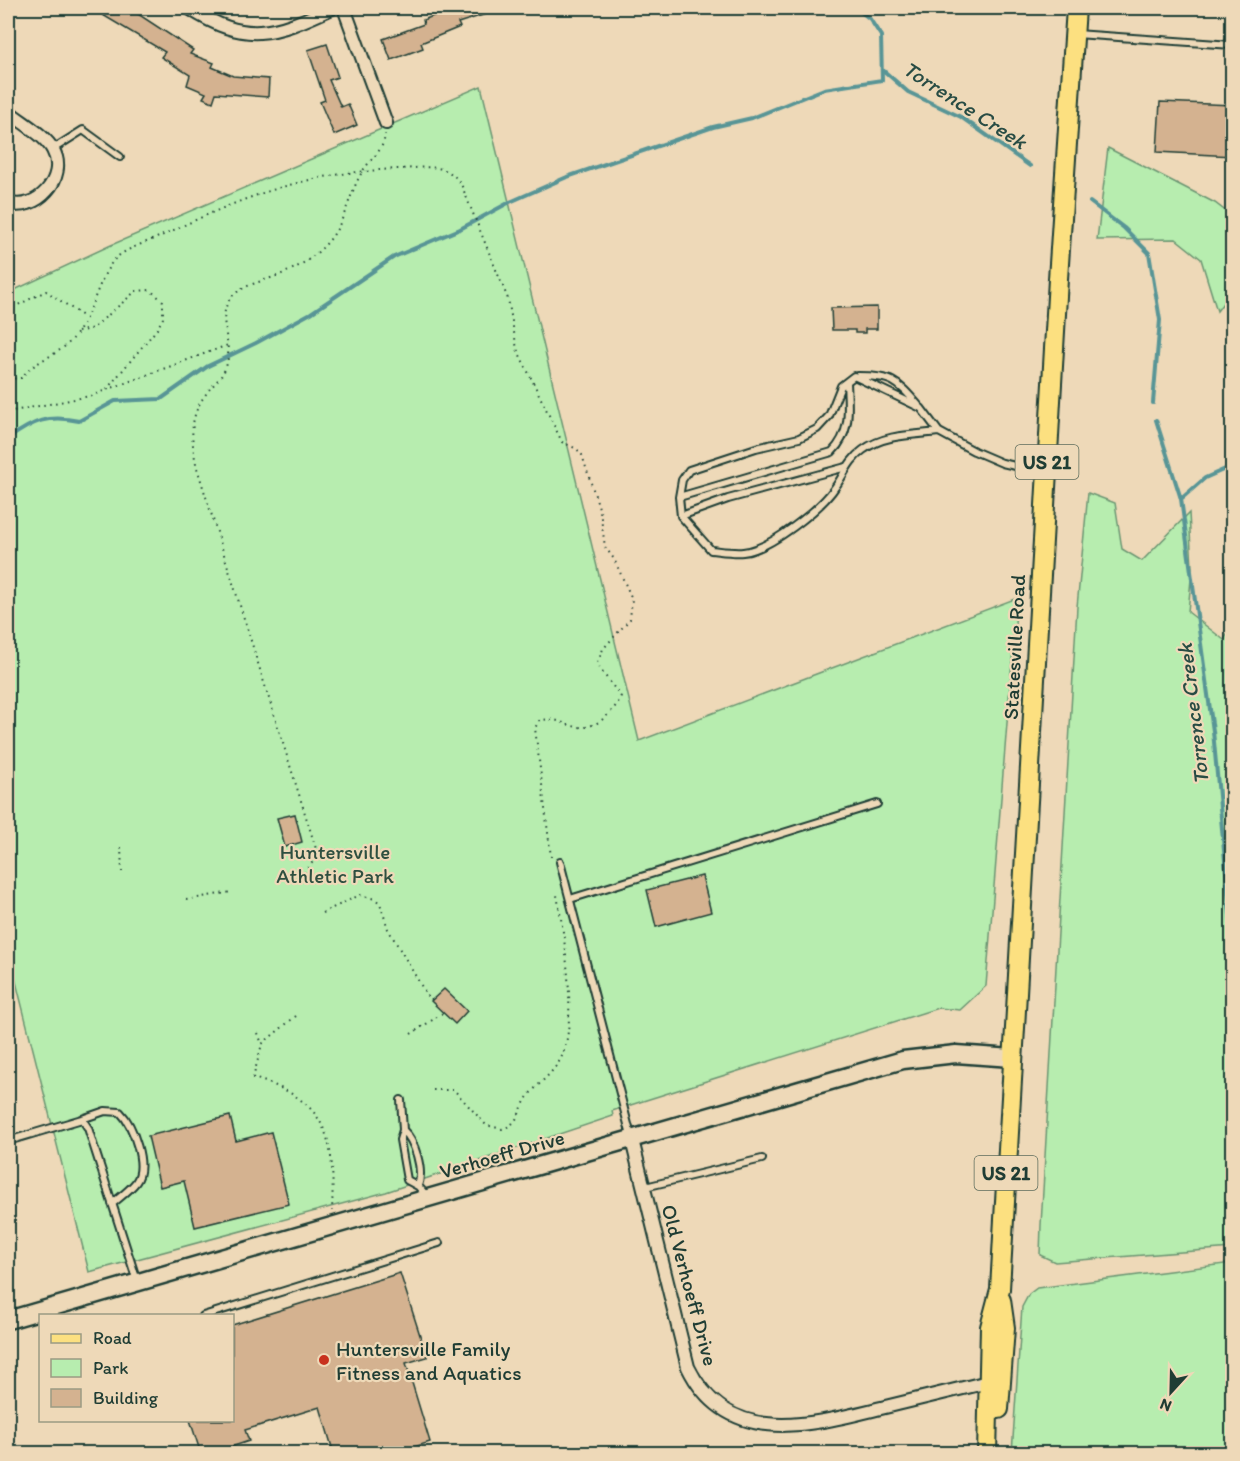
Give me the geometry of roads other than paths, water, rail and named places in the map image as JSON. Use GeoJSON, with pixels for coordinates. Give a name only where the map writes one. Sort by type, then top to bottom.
{"type":"FeatureCollection","features":[{"type":"Feature","properties":{"kind":"main road","name":"Statesville Road"},"geometry":{"type":"LineString","coordinates":[[987,1454],[990,1327],[999,1289],[1077,8]]}},
{"type":"Feature","properties":{"kind":"main road","name":"Statesville Road"},"geometry":{"type":"LineString","coordinates":[[993,1454],[1005,1328],[999,1289]]}},
{"type":"Feature","properties":{"kind":"street"},"geometry":{"type":"LineString","coordinates":[[189,8],[220,26],[244,33],[285,28],[332,8]]}},
{"type":"Feature","properties":{"kind":"street"},"geometry":{"type":"LineString","coordinates":[[344,8],[386,123]]}},
{"type":"Feature","properties":{"kind":"street"},"geometry":{"type":"LineString","coordinates":[[8,203],[26,205],[43,194],[56,172],[57,162],[53,149],[9,116]]}},
{"type":"Feature","properties":{"kind":"street","name":"Verhoeff Drive"},"geometry":{"type":"LineString","coordinates":[[8,1320],[331,1226],[423,1192],[632,1140],[912,1058],[956,1054],[1012,1058]]}},
{"type":"Feature","properties":{"kind":"street","name":"Old Verhoeff Drive"},"geometry":{"type":"LineString","coordinates":[[632,1140],[645,1187],[667,1289],[688,1366],[703,1391],[724,1408],[760,1424],[797,1426],[988,1382]]}},
{"type":"Feature","properties":{"kind":"lane"},"geometry":{"type":"LineString","coordinates":[[1075,34],[1233,45]]}},
{"type":"Feature","properties":{"kind":"lane"},"geometry":{"type":"LineString","coordinates":[[53,149],[82,130],[120,157]]}},
{"type":"Feature","properties":{"kind":"lane"},"geometry":{"type":"LineString","coordinates":[[939,432],[886,438],[863,450],[846,467],[836,486],[819,507],[792,530],[746,552],[711,550],[681,516],[679,497],[682,480],[689,470],[756,448],[799,438],[817,429],[829,416],[837,394],[854,376],[884,376],[904,389],[939,432],[1002,463],[1047,473]]}},
{"type":"Feature","properties":{"kind":"lane"},"geometry":{"type":"LineString","coordinates":[[854,376],[921,408]]}},
{"type":"Feature","properties":{"kind":"lane"},"geometry":{"type":"LineString","coordinates":[[679,497],[831,452],[838,446],[849,420],[847,382]]}},
{"type":"Feature","properties":{"kind":"lane"},"geometry":{"type":"LineString","coordinates":[[681,516],[728,499],[846,467]]}},
{"type":"Feature","properties":{"kind":"lane"},"geometry":{"type":"LineString","coordinates":[[570,899],[877,804]]}},
{"type":"Feature","properties":{"kind":"lane"},"geometry":{"type":"LineString","coordinates":[[560,862],[632,1140]]}},
{"type":"Feature","properties":{"kind":"lane"},"geometry":{"type":"LineString","coordinates":[[402,1100],[403,1130],[400,1140],[407,1180],[423,1192]]}},
{"type":"Feature","properties":{"kind":"lane"},"geometry":{"type":"LineString","coordinates":[[8,1141],[105,1111],[120,1112],[127,1119],[141,1168],[137,1182],[112,1204]]}},
{"type":"Feature","properties":{"kind":"lane"},"geometry":{"type":"LineString","coordinates":[[82,1119],[88,1128],[137,1282]]}},
{"type":"Feature","properties":{"kind":"lane"},"geometry":{"type":"LineString","coordinates":[[403,1130],[410,1136],[422,1177],[423,1192]]}},
{"type":"Feature","properties":{"kind":"lane"},"geometry":{"type":"LineString","coordinates":[[645,1187],[762,1159]]}},
{"type":"Feature","properties":{"kind":"lane"},"geometry":{"type":"LineString","coordinates":[[210,1314],[439,1244]]}},
{"type":"Feature","properties":{"kind":"waterway"},"geometry":{"type":"LineString","coordinates":[[8,439],[41,421],[58,418],[79,421],[115,401],[161,399],[208,366],[311,313],[394,257],[460,229],[510,202],[567,177],[713,127],[752,118],[824,89],[882,80],[881,36],[870,19],[856,8]]}},
{"type":"Feature","properties":{"kind":"waterway","name":"Torrence Creek"},"geometry":{"type":"LineString","coordinates":[[884,71],[908,92],[961,117],[1030,166]]}},
{"type":"Feature","properties":{"kind":"waterway","name":"Torrence Creek"},"geometry":{"type":"LineString","coordinates":[[1090,202],[1124,228],[1149,253],[1160,320],[1153,403]]}},
{"type":"Feature","properties":{"kind":"waterway","name":"Torrence Creek"},"geometry":{"type":"LineString","coordinates":[[1156,420],[1181,499],[1213,731],[1232,937]]}},
{"type":"Feature","properties":{"kind":"waterway"},"geometry":{"type":"LineString","coordinates":[[1181,499],[1205,478],[1232,466]]}},
{"type":"Feature","properties":{"kind":"place","name":"Huntersville Family Fitness and Aquatics"},"geometry":{"type":"Point","coordinates":[324,1360]}},
{"type":"Feature","properties":{"kind":"park label","name":"Huntersville Athletic Park"},"geometry":{"type":"Point","coordinates":[335,863]}}]}
